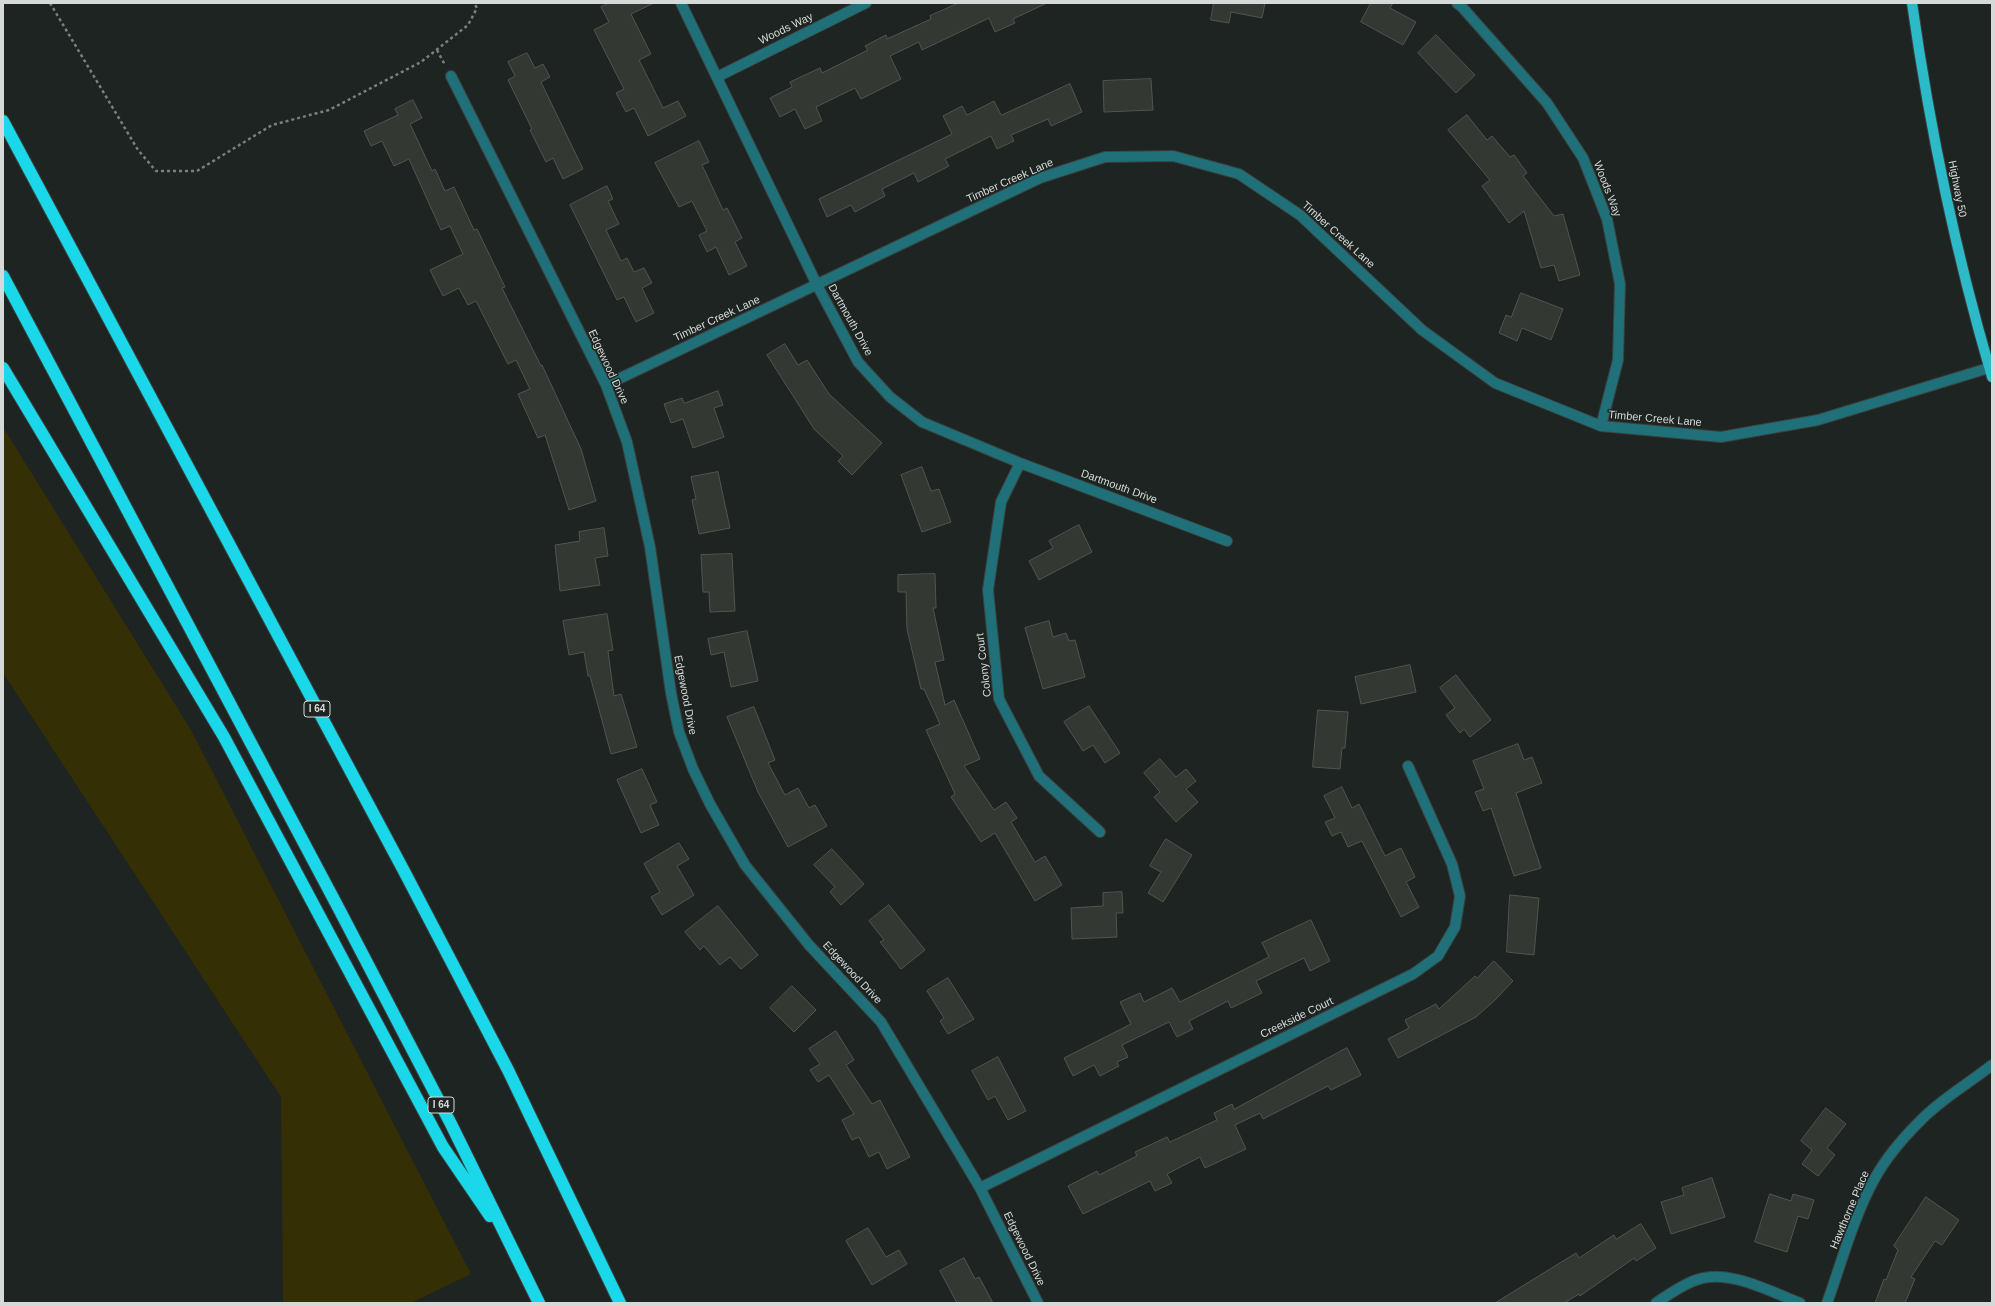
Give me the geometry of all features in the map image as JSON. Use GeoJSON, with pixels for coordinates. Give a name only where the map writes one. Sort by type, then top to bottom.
{"type":"FeatureCollection","features":[{"type":"Feature","properties":{"kind":"highway","name":"I 64"},"geometry":{"type":"LineString","coordinates":[[3,121],[408,878],[508,1070],[620,1303]]}},
{"type":"Feature","properties":{"kind":"highway","name":"I 64"},"geometry":{"type":"LineString","coordinates":[[3,276],[332,895],[451,1124],[538,1303]]}},
{"type":"Feature","properties":{"kind":"highway"},"geometry":{"type":"LineString","coordinates":[[3,368],[224,737],[443,1147],[516,1255]]}},
{"type":"Feature","properties":{"kind":"main road","name":"Highway 50"},"geometry":{"type":"LineString","coordinates":[[1912,3],[1921,69],[1948,210],[1976,323],[1991,371]]}},
{"type":"Feature","properties":{"kind":"street","name":"Dartmouth Drive"},"geometry":{"type":"LineString","coordinates":[[681,3],[817,285],[858,362],[890,397],[922,422],[1020,463],[1227,541]]}},
{"type":"Feature","properties":{"kind":"street","name":"Woods Way"},"geometry":{"type":"LineString","coordinates":[[716,77],[866,3]]}},
{"type":"Feature","properties":{"kind":"street","name":"Woods Way"},"geometry":{"type":"LineString","coordinates":[[1457,3],[1546,103],[1582,158],[1607,219],[1620,284],[1618,360],[1601,426]]}},
{"type":"Feature","properties":{"kind":"street","name":"Edgewood Drive"},"geometry":{"type":"LineString","coordinates":[[451,76],[606,385],[626,442],[650,547],[671,693],[679,732],[693,769],[710,804],[745,864],[809,944],[881,1022],[980,1188],[1038,1303]]}},
{"type":"Feature","properties":{"kind":"street","name":"Timber Creek Lane"},"geometry":{"type":"LineString","coordinates":[[606,385],[1040,178],[1105,156],[1173,156],[1238,174],[1300,215],[1422,330],[1495,383],[1601,426],[1721,437],[1818,420],[1991,371]]}},
{"type":"Feature","properties":{"kind":"street","name":"Colony Court"},"geometry":{"type":"LineString","coordinates":[[1020,463],[1002,502],[988,590],[999,699],[1039,776],[1100,832]]}},
{"type":"Feature","properties":{"kind":"street","name":"Creekside Court"},"geometry":{"type":"LineString","coordinates":[[980,1188],[1413,974],[1438,956],[1455,927],[1460,896],[1452,864],[1408,766]]}},
{"type":"Feature","properties":{"kind":"street","name":"Hawthorne Place"},"geometry":{"type":"LineString","coordinates":[[1827,1303],[1861,1210],[1875,1178],[1894,1150],[1920,1121],[1943,1100],[1987,1075],[1992,1065]]}},
{"type":"Feature","properties":{"kind":"street"},"geometry":{"type":"LineString","coordinates":[[1656,1303],[1684,1285],[1710,1276],[1740,1280],[1800,1303]]}},
{"type":"Feature","properties":{"kind":"path"},"geometry":{"type":"LineString","coordinates":[[50,3],[138,150],[156,171],[163,171],[197,170],[272,125],[329,110],[421,62],[468,25],[477,8],[474,3]]}},
{"type":"Feature","properties":{"kind":"shaded area"},"geometry":{"type":"Polygon","coordinates":[[[3,427],[191,730],[471,1274],[411,1303],[283,1303],[281,1097],[3,673],[3,427]]]}},
{"type":"Feature","properties":{"kind":"building"},"geometry":{"type":"Polygon","coordinates":[[[610,3],[654,3],[631,14],[651,54],[639,60],[663,108],[678,101],[686,116],[648,136],[634,108],[626,112],[616,93],[624,89],[594,30],[609,22],[601,7],[610,3]]]}},
{"type":"Feature","properties":{"kind":"building"},"geometry":{"type":"Polygon","coordinates":[[[959,3],[1047,3],[1013,19],[1015,23],[995,32],[989,18],[922,50],[919,42],[890,56],[901,79],[861,99],[855,88],[816,107],[822,121],[805,129],[795,109],[780,117],[770,98],[792,87],[790,82],[820,68],[822,73],[868,50],[865,46],[886,35],[887,39],[931,19],[930,16],[959,3]]]}},
{"type":"Feature","properties":{"kind":"building"},"geometry":{"type":"Polygon","coordinates":[[[1214,3],[1265,3],[1262,18],[1231,12],[1229,23],[1211,20],[1214,3]]]}},
{"type":"Feature","properties":{"kind":"building"},"geometry":{"type":"Polygon","coordinates":[[[1371,3],[1393,3],[1390,8],[1416,22],[1403,45],[1361,22],[1371,3]]]}},
{"type":"Feature","properties":{"kind":"building"},"geometry":{"type":"Polygon","coordinates":[[[1436,35],[1475,75],[1456,93],[1418,53],[1436,35]]]}},
{"type":"Feature","properties":{"kind":"building"},"geometry":{"type":"Polygon","coordinates":[[[527,53],[535,68],[543,64],[550,77],[541,82],[583,169],[563,179],[553,158],[546,162],[508,80],[515,76],[508,62],[527,53]]]}},
{"type":"Feature","properties":{"kind":"building"},"geometry":{"type":"Polygon","coordinates":[[[1151,79],[1153,110],[1104,112],[1103,81],[1151,79]]]}},
{"type":"Feature","properties":{"kind":"building"},"geometry":{"type":"Polygon","coordinates":[[[1070,84],[1082,112],[1051,126],[1048,119],[1011,135],[1014,141],[997,149],[991,136],[945,159],[949,166],[918,182],[914,173],[882,189],[885,196],[855,212],[851,205],[827,217],[819,199],[952,134],[943,116],[962,106],[967,115],[994,101],[1001,115],[1070,84]]]}},
{"type":"Feature","properties":{"kind":"building"},"geometry":{"type":"Polygon","coordinates":[[[413,100],[422,118],[410,124],[432,171],[435,169],[445,191],[454,187],[474,230],[477,229],[505,287],[502,288],[541,366],[542,365],[581,449],[596,501],[569,510],[545,435],[538,438],[518,394],[530,389],[516,360],[508,364],[476,301],[468,305],[459,288],[443,296],[430,270],[463,254],[450,226],[441,230],[409,159],[394,166],[382,141],[371,146],[364,131],[398,115],[395,109],[413,100]]]}},
{"type":"Feature","properties":{"kind":"building"},"geometry":{"type":"Polygon","coordinates":[[[1467,115],[1487,140],[1492,136],[1510,157],[1514,155],[1527,173],[1523,176],[1554,216],[1563,214],[1580,275],[1559,281],[1554,265],[1541,268],[1524,211],[1509,223],[1482,186],[1490,180],[1448,130],[1467,115]]]}},
{"type":"Feature","properties":{"kind":"building"},"geometry":{"type":"Polygon","coordinates":[[[699,141],[709,162],[702,165],[723,210],[727,208],[742,238],[735,242],[747,266],[729,275],[716,247],[707,252],[699,235],[707,231],[692,201],[679,207],[655,163],[699,141]]]}},
{"type":"Feature","properties":{"kind":"building"},"geometry":{"type":"Polygon","coordinates":[[[607,186],[613,199],[608,201],[619,224],[606,230],[621,261],[627,258],[634,272],[644,268],[652,283],[642,288],[654,313],[636,322],[624,297],[617,300],[570,205],[607,186]]]}},
{"type":"Feature","properties":{"kind":"building"},"geometry":{"type":"Polygon","coordinates":[[[1521,293],[1563,309],[1551,340],[1522,328],[1517,341],[1499,333],[1506,315],[1511,317],[1521,293]]]}},
{"type":"Feature","properties":{"kind":"building"},"geometry":{"type":"Polygon","coordinates":[[[785,344],[798,365],[807,360],[829,394],[882,443],[852,475],[838,461],[843,456],[814,429],[767,355],[785,344]]]}},
{"type":"Feature","properties":{"kind":"building"},"geometry":{"type":"Polygon","coordinates":[[[718,391],[723,405],[714,408],[724,437],[693,448],[683,419],[671,423],[664,404],[682,398],[684,403],[718,391]]]}},
{"type":"Feature","properties":{"kind":"building"},"geometry":{"type":"Polygon","coordinates":[[[922,467],[931,491],[939,489],[951,522],[922,532],[901,475],[922,467]]]}},
{"type":"Feature","properties":{"kind":"building"},"geometry":{"type":"Polygon","coordinates":[[[718,472],[730,528],[699,534],[692,500],[696,499],[691,477],[718,472]]]}},
{"type":"Feature","properties":{"kind":"building"},"geometry":{"type":"Polygon","coordinates":[[[1079,525],[1092,552],[1039,580],[1029,561],[1053,548],[1049,541],[1079,525]]]}},
{"type":"Feature","properties":{"kind":"building"},"geometry":{"type":"Polygon","coordinates":[[[604,528],[608,556],[595,558],[600,585],[560,591],[555,545],[580,541],[579,532],[604,528]]]}},
{"type":"Feature","properties":{"kind":"building"},"geometry":{"type":"Polygon","coordinates":[[[732,554],[735,611],[710,612],[709,592],[703,592],[701,555],[732,554]]]}},
{"type":"Feature","properties":{"kind":"building"},"geometry":{"type":"Polygon","coordinates":[[[935,574],[936,608],[933,608],[944,660],[935,662],[945,705],[954,700],[980,759],[964,766],[994,810],[1006,802],[1017,818],[1011,822],[1035,862],[1045,856],[1062,885],[1035,901],[995,833],[981,842],[951,797],[955,794],[926,730],[940,724],[924,689],[921,689],[907,629],[906,592],[898,592],[898,575],[935,574]]]}},
{"type":"Feature","properties":{"kind":"building"},"geometry":{"type":"Polygon","coordinates":[[[607,614],[613,650],[608,651],[614,696],[621,694],[637,747],[611,754],[590,676],[588,676],[584,652],[569,655],[563,621],[607,614]]]}},
{"type":"Feature","properties":{"kind":"building"},"geometry":{"type":"Polygon","coordinates":[[[1049,621],[1053,637],[1066,633],[1069,641],[1075,640],[1085,677],[1043,689],[1025,628],[1049,621]]]}},
{"type":"Feature","properties":{"kind":"building"},"geometry":{"type":"Polygon","coordinates":[[[747,631],[758,681],[731,687],[724,652],[711,655],[708,639],[747,631]]]}},
{"type":"Feature","properties":{"kind":"building"},"geometry":{"type":"Polygon","coordinates":[[[1410,665],[1416,692],[1361,704],[1355,677],[1410,665]]]}},
{"type":"Feature","properties":{"kind":"building"},"geometry":{"type":"Polygon","coordinates":[[[1456,675],[1491,720],[1470,737],[1464,729],[1460,733],[1446,715],[1455,708],[1440,688],[1456,675]]]}},
{"type":"Feature","properties":{"kind":"building"},"geometry":{"type":"Polygon","coordinates":[[[1089,706],[1120,753],[1105,763],[1093,745],[1083,751],[1064,722],[1089,706]]]}},
{"type":"Feature","properties":{"kind":"building"},"geometry":{"type":"Polygon","coordinates":[[[754,707],[775,760],[768,763],[785,795],[798,788],[809,808],[815,805],[827,826],[788,847],[758,792],[727,717],[754,707]]]}},
{"type":"Feature","properties":{"kind":"building"},"geometry":{"type":"Polygon","coordinates":[[[1318,710],[1348,712],[1345,748],[1342,748],[1340,769],[1313,767],[1318,710]]]}},
{"type":"Feature","properties":{"kind":"building"},"geometry":{"type":"Polygon","coordinates":[[[1518,744],[1524,760],[1532,757],[1542,783],[1516,793],[1541,868],[1514,876],[1491,808],[1483,811],[1475,792],[1484,789],[1473,761],[1518,744]]]}},
{"type":"Feature","properties":{"kind":"building"},"geometry":{"type":"Polygon","coordinates":[[[1160,759],[1176,777],[1186,769],[1196,781],[1186,789],[1198,802],[1176,822],[1154,797],[1160,792],[1144,773],[1160,759]]]}},
{"type":"Feature","properties":{"kind":"building"},"geometry":{"type":"Polygon","coordinates":[[[642,769],[657,802],[650,805],[659,825],[641,833],[617,780],[642,769]]]}},
{"type":"Feature","properties":{"kind":"building"},"geometry":{"type":"Polygon","coordinates":[[[1342,787],[1352,808],[1359,804],[1385,856],[1401,848],[1415,877],[1406,882],[1419,907],[1401,917],[1362,841],[1348,847],[1341,832],[1332,836],[1325,822],[1335,818],[1324,796],[1342,787]]]}},
{"type":"Feature","properties":{"kind":"building"},"geometry":{"type":"Polygon","coordinates":[[[1166,839],[1192,855],[1163,902],[1148,893],[1161,872],[1150,866],[1166,839]]]}},
{"type":"Feature","properties":{"kind":"building"},"geometry":{"type":"Polygon","coordinates":[[[679,843],[689,859],[677,866],[694,895],[662,915],[651,897],[660,892],[644,864],[679,843]]]}},
{"type":"Feature","properties":{"kind":"building"},"geometry":{"type":"Polygon","coordinates":[[[832,849],[864,884],[841,905],[830,892],[835,887],[814,865],[832,849]]]}},
{"type":"Feature","properties":{"kind":"building"},"geometry":{"type":"Polygon","coordinates":[[[1122,892],[1123,913],[1116,913],[1117,937],[1072,939],[1071,908],[1103,906],[1103,893],[1122,892]]]}},
{"type":"Feature","properties":{"kind":"building"},"geometry":{"type":"Polygon","coordinates":[[[1510,895],[1539,898],[1534,955],[1507,952],[1510,895]]]}},
{"type":"Feature","properties":{"kind":"building"},"geometry":{"type":"Polygon","coordinates":[[[889,905],[925,950],[901,969],[880,942],[884,940],[869,921],[889,905]]]}},
{"type":"Feature","properties":{"kind":"building"},"geometry":{"type":"Polygon","coordinates":[[[718,906],[758,955],[741,969],[730,957],[720,965],[704,946],[700,950],[685,932],[718,906]]]}},
{"type":"Feature","properties":{"kind":"building"},"geometry":{"type":"Polygon","coordinates":[[[1311,920],[1330,961],[1310,971],[1304,958],[1256,981],[1262,993],[1231,1008],[1228,1001],[1189,1021],[1193,1029],[1177,1037],[1169,1022],[1122,1045],[1128,1057],[1117,1062],[1119,1066],[1100,1076],[1094,1065],[1073,1076],[1064,1058],[1131,1024],[1120,1002],[1140,993],[1144,1002],[1172,988],[1180,1002],[1269,957],[1262,943],[1311,920]]]}},
{"type":"Feature","properties":{"kind":"building"},"geometry":{"type":"Polygon","coordinates":[[[1494,961],[1513,981],[1496,999],[1476,1017],[1398,1058],[1388,1039],[1409,1028],[1405,1020],[1436,1004],[1439,1009],[1475,976],[1477,978],[1494,961]]]}},
{"type":"Feature","properties":{"kind":"building"},"geometry":{"type":"Polygon","coordinates":[[[948,978],[974,1019],[948,1034],[940,1021],[944,1018],[927,991],[948,978]]]}},
{"type":"Feature","properties":{"kind":"building"},"geometry":{"type":"Polygon","coordinates":[[[792,986],[816,1010],[794,1032],[770,1008],[792,986]]]}},
{"type":"Feature","properties":{"kind":"building"},"geometry":{"type":"Polygon","coordinates":[[[836,1031],[854,1060],[846,1065],[872,1104],[880,1100],[910,1157],[887,1169],[879,1152],[869,1157],[859,1137],[852,1140],[842,1120],[854,1114],[829,1075],[818,1082],[810,1070],[820,1064],[809,1049],[836,1031]]]}},
{"type":"Feature","properties":{"kind":"building"},"geometry":{"type":"Polygon","coordinates":[[[1347,1048],[1361,1075],[1331,1090],[1328,1086],[1263,1119],[1260,1113],[1235,1125],[1246,1149],[1205,1168],[1200,1157],[1167,1174],[1172,1183],[1155,1191],[1150,1181],[1083,1214],[1068,1186],[1097,1171],[1099,1175],[1137,1156],[1135,1152],[1167,1137],[1170,1142],[1217,1120],[1214,1113],[1232,1104],[1234,1109],[1347,1048]]]}},
{"type":"Feature","properties":{"kind":"building"},"geometry":{"type":"Polygon","coordinates":[[[998,1057],[1026,1111],[1008,1120],[995,1096],[988,1100],[972,1071],[998,1057]]]}},
{"type":"Feature","properties":{"kind":"building"},"geometry":{"type":"Polygon","coordinates":[[[1826,1108],[1846,1124],[1827,1148],[1835,1155],[1818,1176],[1802,1164],[1812,1150],[1801,1141],[1826,1108]]]}},
{"type":"Feature","properties":{"kind":"building"},"geometry":{"type":"Polygon","coordinates":[[[1712,1178],[1725,1217],[1671,1234],[1661,1202],[1684,1195],[1682,1188],[1712,1178]]]}},
{"type":"Feature","properties":{"kind":"building"},"geometry":{"type":"Polygon","coordinates":[[[1770,1194],[1791,1201],[1793,1194],[1814,1200],[1808,1219],[1798,1216],[1787,1252],[1755,1242],[1770,1194]]]}},
{"type":"Feature","properties":{"kind":"building"},"geometry":{"type":"Polygon","coordinates":[[[1926,1197],[1959,1220],[1942,1245],[1935,1241],[1911,1277],[1915,1279],[1905,1303],[1875,1303],[1884,1279],[1886,1280],[1898,1250],[1894,1246],[1926,1197]]]}},
{"type":"Feature","properties":{"kind":"building"},"geometry":{"type":"Polygon","coordinates":[[[1641,1224],[1656,1248],[1636,1261],[1634,1258],[1580,1296],[1579,1294],[1564,1303],[1495,1303],[1576,1253],[1579,1258],[1614,1235],[1616,1239],[1641,1224]]]}},
{"type":"Feature","properties":{"kind":"building"},"geometry":{"type":"Polygon","coordinates":[[[868,1228],[886,1257],[899,1250],[907,1264],[872,1285],[846,1241],[868,1228]]]}},
{"type":"Feature","properties":{"kind":"building"},"geometry":{"type":"Polygon","coordinates":[[[964,1258],[975,1279],[979,1277],[993,1303],[957,1303],[940,1271],[964,1258]]]}}]}
